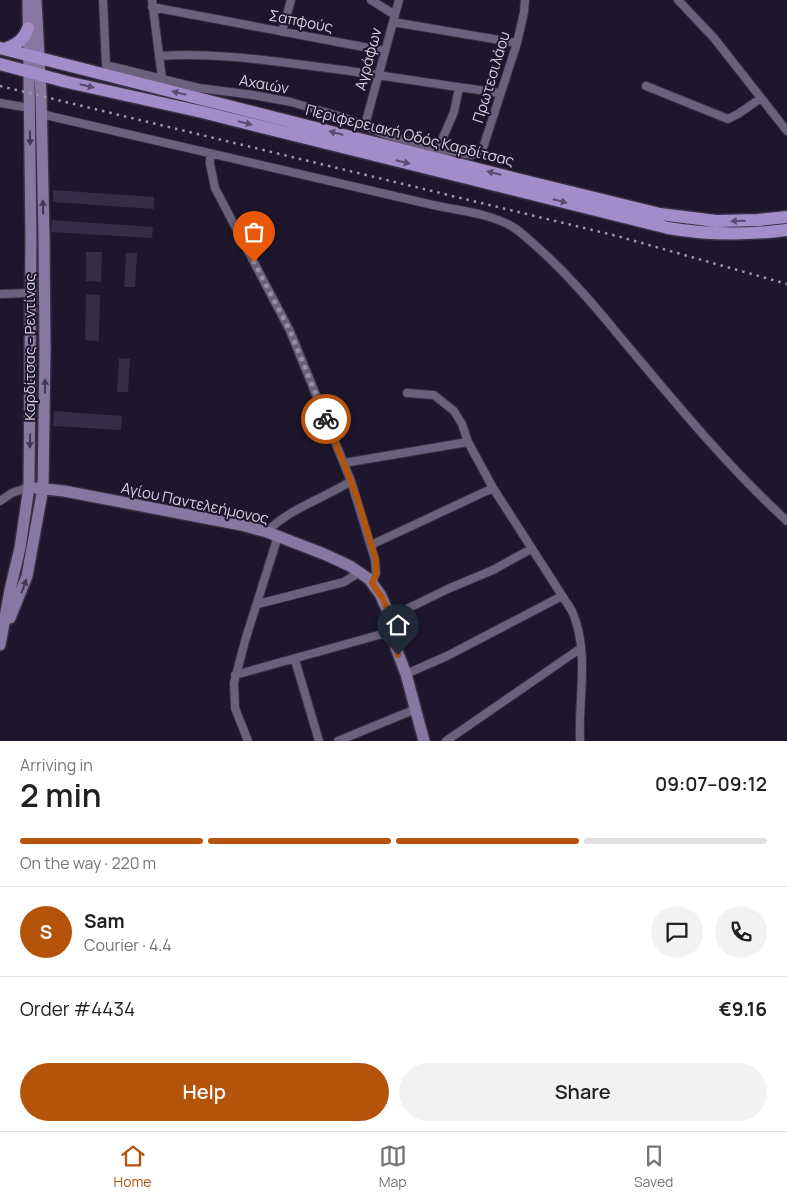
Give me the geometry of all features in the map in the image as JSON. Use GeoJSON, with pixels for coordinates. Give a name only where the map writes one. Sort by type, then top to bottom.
{"type":"FeatureCollection","features":[{"type":"Feature","properties":{"kind":"main road"},"geometry":{"type":"LineString","coordinates":[[28,0],[28,28],[34,57]]}},
{"type":"Feature","properties":{"kind":"main road"},"geometry":{"type":"LineString","coordinates":[[34,57],[36,0]]}},
{"type":"Feature","properties":{"kind":"main road"},"geometry":{"type":"LineString","coordinates":[[3,49],[20,42],[28,28]]}},
{"type":"Feature","properties":{"kind":"main road","name":"Περιφερειακή Οδός Καρδίτσας"},"geometry":{"type":"LineString","coordinates":[[3,49],[660,214],[716,221],[787,217]]}},
{"type":"Feature","properties":{"kind":"main road","name":"Καρδίτσας - Ρεντίνας"},"geometry":{"type":"LineString","coordinates":[[4,630],[27,576],[43,488],[44,238],[41,114],[34,57]]}},
{"type":"Feature","properties":{"kind":"main road","name":"Περιφερειακή Οδός Καρδίτσας"},"geometry":{"type":"LineString","coordinates":[[0,64],[202,112],[668,228],[717,234],[787,230]]}},
{"type":"Feature","properties":{"kind":"main road","name":"Καρδίτσας - Ρεντίνας"},"geometry":{"type":"LineString","coordinates":[[0,646],[8,598],[23,532],[29,488],[30,108],[35,73]]}},
{"type":"Feature","properties":{"kind":"main road"},"geometry":{"type":"LineString","coordinates":[[31,238],[44,238]]}},
{"type":"Feature","properties":{"kind":"main road","name":"Αγίου Παντελεήμονος"},"geometry":{"type":"LineString","coordinates":[[29,488],[43,488],[217,520],[273,534],[345,563],[360,572],[372,583],[383,599],[390,617],[396,648],[406,674],[424,741]]}},
{"type":"Feature","properties":{"kind":"street","name":"Αχαιών"},"geometry":{"type":"LineString","coordinates":[[103,0],[106,64],[200,88],[291,102],[345,118],[388,136],[438,149],[472,155]]}},
{"type":"Feature","properties":{"kind":"street"},"geometry":{"type":"LineString","coordinates":[[282,32],[291,0]]}},
{"type":"Feature","properties":{"kind":"street"},"geometry":{"type":"LineString","coordinates":[[371,0],[394,18],[517,42]]}},
{"type":"Feature","properties":{"kind":"street","name":"Αγράφων"},"geometry":{"type":"LineString","coordinates":[[365,126],[399,0]]}},
{"type":"Feature","properties":{"kind":"street","name":"Πρωτεσιλάου"},"geometry":{"type":"LineString","coordinates":[[472,155],[483,148],[517,42],[526,0]]}},
{"type":"Feature","properties":{"kind":"street"},"geometry":{"type":"LineString","coordinates":[[678,0],[708,32],[786,127]]}},
{"type":"Feature","properties":{"kind":"street"},"geometry":{"type":"LineString","coordinates":[[152,3],[162,78]]}},
{"type":"Feature","properties":{"kind":"street","name":"Σαπφούς"},"geometry":{"type":"LineString","coordinates":[[152,3],[282,32],[385,51]]}},
{"type":"Feature","properties":{"kind":"street"},"geometry":{"type":"LineString","coordinates":[[159,56],[211,55],[378,74],[500,93]]}},
{"type":"Feature","properties":{"kind":"street"},"geometry":{"type":"LineString","coordinates":[[646,86],[728,119],[761,98]]}},
{"type":"Feature","properties":{"kind":"street"},"geometry":{"type":"LineString","coordinates":[[438,149],[454,112],[459,88]]}},
{"type":"Feature","properties":{"kind":"street"},"geometry":{"type":"LineString","coordinates":[[0,103],[30,108]]}},
{"type":"Feature","properties":{"kind":"street"},"geometry":{"type":"LineString","coordinates":[[41,114],[483,215],[515,228],[543,252],[579,289],[748,484],[787,521]]}},
{"type":"Feature","properties":{"kind":"street"},"geometry":{"type":"LineString","coordinates":[[210,153],[210,164],[215,188],[290,331],[351,481],[372,545],[377,569],[372,583]]}},
{"type":"Feature","properties":{"kind":"street"},"geometry":{"type":"LineString","coordinates":[[0,294],[30,293]]}},
{"type":"Feature","properties":{"kind":"street"},"geometry":{"type":"LineString","coordinates":[[407,393],[434,394],[447,403],[459,417],[468,442],[493,488],[576,620],[581,648],[580,741]]}},
{"type":"Feature","properties":{"kind":"street"},"geometry":{"type":"LineString","coordinates":[[344,463],[468,442]]}},
{"type":"Feature","properties":{"kind":"street"},"geometry":{"type":"LineString","coordinates":[[248,741],[234,708],[233,691],[244,641],[258,604],[273,534],[284,518],[351,481]]}},
{"type":"Feature","properties":{"kind":"street"},"geometry":{"type":"LineString","coordinates":[[0,501],[12,493],[29,488]]}},
{"type":"Feature","properties":{"kind":"street"},"geometry":{"type":"LineString","coordinates":[[372,545],[493,488]]}},
{"type":"Feature","properties":{"kind":"street"},"geometry":{"type":"LineString","coordinates":[[390,617],[492,570],[531,548]]}},
{"type":"Feature","properties":{"kind":"street"},"geometry":{"type":"LineString","coordinates":[[258,604],[338,584],[360,572]]}},
{"type":"Feature","properties":{"kind":"street"},"geometry":{"type":"LineString","coordinates":[[406,674],[447,656],[562,596]]}},
{"type":"Feature","properties":{"kind":"street"},"geometry":{"type":"LineString","coordinates":[[235,675],[295,660],[393,631]]}},
{"type":"Feature","properties":{"kind":"street"},"geometry":{"type":"LineString","coordinates":[[446,741],[581,648]]}},
{"type":"Feature","properties":{"kind":"street"},"geometry":{"type":"LineString","coordinates":[[295,660],[319,741]]}},
{"type":"Feature","properties":{"kind":"street"},"geometry":{"type":"LineString","coordinates":[[338,741],[416,709]]}},
{"type":"Feature","properties":{"kind":"building"},"geometry":{"type":"Polygon","coordinates":[[[53,190],[154,197],[154,209],[53,202],[53,190]]]}},
{"type":"Feature","properties":{"kind":"building"},"geometry":{"type":"Polygon","coordinates":[[[52,220],[153,227],[152,238],[51,232],[52,220]]]}},
{"type":"Feature","properties":{"kind":"building"},"geometry":{"type":"Polygon","coordinates":[[[86,252],[102,252],[101,282],[86,281],[86,252]]]}},
{"type":"Feature","properties":{"kind":"building"},"geometry":{"type":"Polygon","coordinates":[[[126,253],[137,253],[135,287],[124,287],[126,253]]]}},
{"type":"Feature","properties":{"kind":"building"},"geometry":{"type":"Polygon","coordinates":[[[86,294],[100,295],[99,341],[85,340],[86,294]]]}},
{"type":"Feature","properties":{"kind":"building"},"geometry":{"type":"Polygon","coordinates":[[[119,358],[130,359],[128,392],[117,392],[119,358]]]}},
{"type":"Feature","properties":{"kind":"building"},"geometry":{"type":"Polygon","coordinates":[[[54,411],[122,416],[121,430],[53,426],[54,411]]]}},
{"type":"Feature","properties":{"kind":"railway"},"geometry":{"type":"LineString","coordinates":[[0,86],[617,236],[787,284]]}},
{"type":"Feature","properties":{"kind":"way so far"},"geometry":{"type":"LineString","coordinates":[[254,262],[290,331],[326,419]]}},
{"type":"Feature","properties":{"kind":"route"},"geometry":{"type":"LineString","coordinates":[[326,419],[356,494],[376,560],[376,577],[372,583],[383,599],[389,614],[398,655]]}}]}
